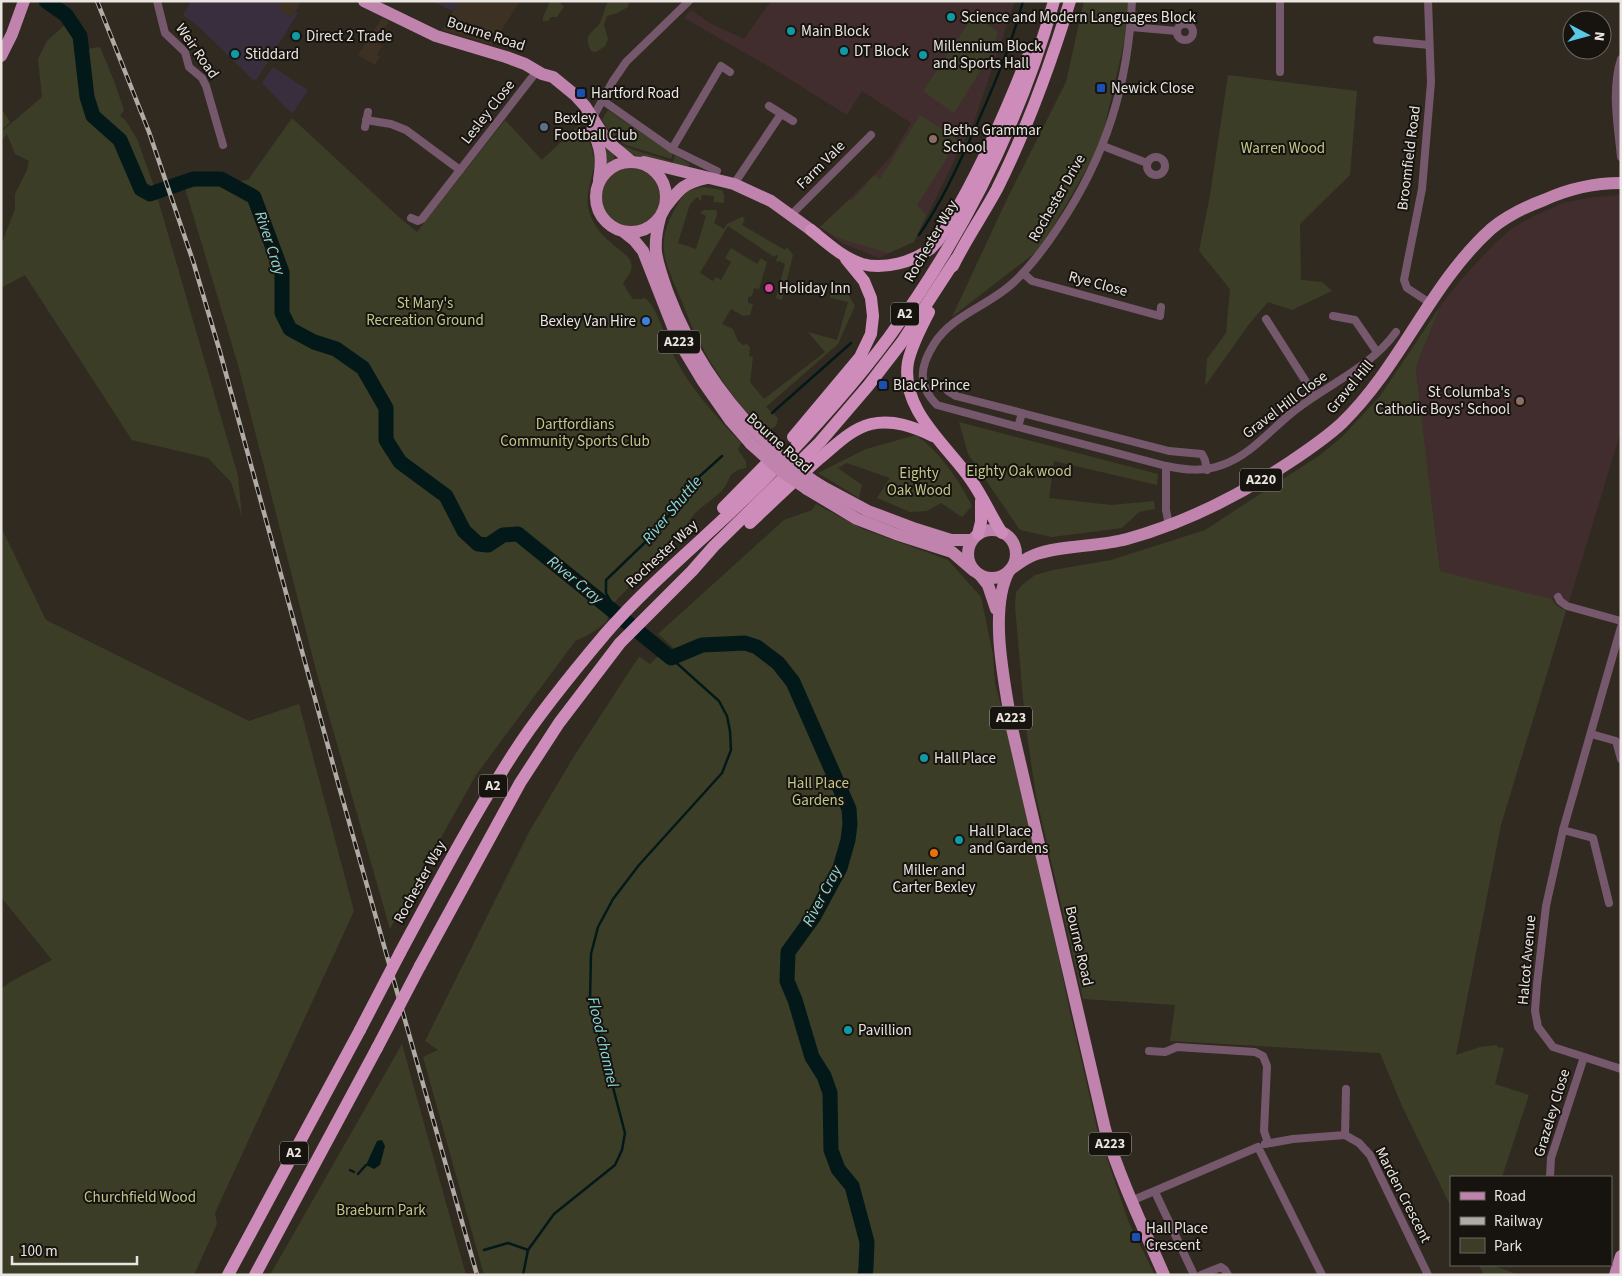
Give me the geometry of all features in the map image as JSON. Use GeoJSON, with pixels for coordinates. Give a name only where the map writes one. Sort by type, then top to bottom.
{"type":"FeatureCollection","features":[{"type":"Feature","properties":{"kind":"highway"},"geometry":{"type":"LineString","coordinates":[[811,230],[839,252],[862,264],[900,263],[920,256],[932,247],[942,236],[971,184],[1007,108],[1028,56],[1046,1]]}},
{"type":"Feature","properties":{"kind":"highway","name":"Rochester Way"},"geometry":{"type":"LineString","coordinates":[[228,1275],[400,953],[483,803],[515,752],[550,702],[606,633],[631,606],[766,478],[849,388],[916,298],[945,252],[981,186],[1027,82],[1054,1]]}},
{"type":"Feature","properties":{"kind":"highway","name":"A2"},"geometry":{"type":"LineString","coordinates":[[956,259],[996,191],[1016,149],[1050,64],[1070,1]]}},
{"type":"Feature","properties":{"kind":"highway"},"geometry":{"type":"LineString","coordinates":[[669,568],[683,548],[793,437],[860,357],[866,347],[871,334],[873,316],[871,298],[864,281],[839,252]]}},
{"type":"Feature","properties":{"kind":"highway"},"geometry":{"type":"LineString","coordinates":[[956,259],[912,348],[908,363],[908,384],[915,406],[971,480],[1002,533]]}},
{"type":"Feature","properties":{"kind":"highway","name":"Rochester Way"},"geometry":{"type":"LineString","coordinates":[[255,1275],[520,783],[559,723],[620,643],[692,571],[714,546],[820,442],[868,386],[902,342],[956,259]]}},
{"type":"Feature","properties":{"kind":"highway"},"geometry":{"type":"LineString","coordinates":[[692,571],[722,548],[795,480],[842,440],[860,428],[881,422],[898,423],[918,428],[938,438]]}},
{"type":"Feature","properties":{"kind":"highway"},"geometry":{"type":"LineString","coordinates":[[975,537],[981,522],[981,496]]}},
{"type":"Feature","properties":{"kind":"main road"},"geometry":{"type":"LineString","coordinates":[[1,56],[12,34],[24,1]]}},
{"type":"Feature","properties":{"kind":"main road","name":"Bourne Road"},"geometry":{"type":"LineString","coordinates":[[364,1],[436,36],[506,57],[525,64],[540,73],[579,111],[597,140],[602,157],[599,183]]}},
{"type":"Feature","properties":{"kind":"main road","name":"Bourne Road"},"geometry":{"type":"LineString","coordinates":[[540,73],[553,77],[574,95],[593,118],[608,141],[633,162]]}},
{"type":"Feature","properties":{"kind":"main road"},"geometry":{"type":"LineString","coordinates":[[633,162],[645,166],[660,178],[665,197],[662,214],[652,225],[644,230],[624,232],[614,227],[601,213],[597,204],[597,194],[599,183],[604,174],[620,163],[633,162],[647,162],[713,174],[771,201],[811,230]]}},
{"type":"Feature","properties":{"kind":"main road","name":"A223"},"geometry":{"type":"LineString","coordinates":[[662,214],[681,188],[690,182],[713,174]]}},
{"type":"Feature","properties":{"kind":"main road","name":"Gravel Hill"},"geometry":{"type":"LineString","coordinates":[[1010,570],[1035,554],[1114,542],[1169,525],[1203,511],[1280,469],[1323,440],[1342,424],[1386,370],[1430,303],[1465,256],[1492,229],[1520,210],[1564,191],[1608,183],[1621,183]]}},
{"type":"Feature","properties":{"kind":"main road","name":"Bourne Road"},"geometry":{"type":"LineString","coordinates":[[662,214],[656,254],[662,277],[674,307],[694,349],[712,380],[754,439],[781,471],[810,485],[857,519],[952,552],[988,585],[998,614]]}},
{"type":"Feature","properties":{"kind":"main road","name":"Bourne Road"},"geometry":{"type":"LineString","coordinates":[[624,232],[643,251],[678,340],[702,380],[730,420],[754,439]]}},
{"type":"Feature","properties":{"kind":"main road","name":"Bourne Road"},"geometry":{"type":"LineString","coordinates":[[810,485],[825,488],[868,511],[916,529],[951,540],[975,537]]}},
{"type":"Feature","properties":{"kind":"main road"},"geometry":{"type":"LineString","coordinates":[[990,530],[1002,533],[1013,544],[1016,556],[1010,570],[997,578],[989,579],[978,574],[970,566],[968,553],[975,537],[990,530]]}},
{"type":"Feature","properties":{"kind":"main road","name":"Gravel Hill"},"geometry":{"type":"LineString","coordinates":[[1013,544],[1028,548],[1055,550]]}},
{"type":"Feature","properties":{"kind":"main road","name":"Bourne Road"},"geometry":{"type":"LineString","coordinates":[[1010,570],[1001,590],[998,614],[1004,677],[1012,728],[1098,1105],[1112,1153],[1164,1275]]}},
{"type":"Feature","properties":{"kind":"main road"},"geometry":{"type":"LineString","coordinates":[[1615,1275],[1621,1257]]}},
{"type":"Feature","properties":{"kind":"street","name":"Weir Road"},"geometry":{"type":"LineString","coordinates":[[157,1],[165,33],[185,52],[189,67],[202,78],[206,86],[223,145]]}},
{"type":"Feature","properties":{"kind":"street"},"geometry":{"type":"LineString","coordinates":[[593,118],[612,81],[626,62],[690,1]]}},
{"type":"Feature","properties":{"kind":"street","name":"Rochester Drive"},"geometry":{"type":"LineString","coordinates":[[947,408],[937,405],[928,396],[922,378],[924,362],[935,342],[955,320],[1003,292],[1024,273],[1040,255],[1071,207],[1103,146],[1115,110],[1126,62],[1132,1]]}},
{"type":"Feature","properties":{"kind":"street"},"geometry":{"type":"LineString","coordinates":[[1280,1],[1280,72]]}},
{"type":"Feature","properties":{"kind":"street","name":"Broomfield Road"},"geometry":{"type":"LineString","coordinates":[[1428,1],[1431,82],[1422,189],[1404,280],[1407,288],[1430,303]]}},
{"type":"Feature","properties":{"kind":"street"},"geometry":{"type":"LineString","coordinates":[[1130,27],[1177,31]]}},
{"type":"Feature","properties":{"kind":"street"},"geometry":{"type":"LineString","coordinates":[[1377,40],[1429,45]]}},
{"type":"Feature","properties":{"kind":"street"},"geometry":{"type":"LineString","coordinates":[[1621,59],[1615,94],[1621,156]]}},
{"type":"Feature","properties":{"kind":"street"},"geometry":{"type":"LineString","coordinates":[[672,149],[721,66],[730,72]]}},
{"type":"Feature","properties":{"kind":"street","name":"Lesley Close"},"geometry":{"type":"LineString","coordinates":[[411,218],[418,221],[422,219],[540,73]]}},
{"type":"Feature","properties":{"kind":"street"},"geometry":{"type":"LineString","coordinates":[[602,100],[672,149],[713,174]]}},
{"type":"Feature","properties":{"kind":"street"},"geometry":{"type":"LineString","coordinates":[[769,106],[793,122]]}},
{"type":"Feature","properties":{"kind":"street"},"geometry":{"type":"LineString","coordinates":[[734,184],[781,114]]}},
{"type":"Feature","properties":{"kind":"street"},"geometry":{"type":"LineString","coordinates":[[366,119],[399,126],[460,170]]}},
{"type":"Feature","properties":{"kind":"street","name":"Farm Vale"},"geometry":{"type":"LineString","coordinates":[[791,215],[871,135]]}},
{"type":"Feature","properties":{"kind":"street"},"geometry":{"type":"LineString","coordinates":[[1103,146],[1147,163]]}},
{"type":"Feature","properties":{"kind":"street","name":"Rye Close"},"geometry":{"type":"LineString","coordinates":[[1024,273],[1032,281],[1160,316],[1161,307]]}},
{"type":"Feature","properties":{"kind":"street"},"geometry":{"type":"LineString","coordinates":[[1333,316],[1355,320],[1377,352]]}},
{"type":"Feature","properties":{"kind":"street"},"geometry":{"type":"LineString","coordinates":[[1266,318],[1315,396]]}},
{"type":"Feature","properties":{"kind":"street","name":"Gravel Hill Close"},"geometry":{"type":"LineString","coordinates":[[947,408],[1166,466],[1186,470],[1206,470],[1223,465],[1238,457],[1263,439],[1294,410],[1366,362],[1388,343],[1396,332]]}},
{"type":"Feature","properties":{"kind":"street"},"geometry":{"type":"LineString","coordinates":[[948,391],[956,396],[1168,451],[1202,454],[1206,470]]}},
{"type":"Feature","properties":{"kind":"street"},"geometry":{"type":"LineString","coordinates":[[1018,427],[1022,413]]}},
{"type":"Feature","properties":{"kind":"street"},"geometry":{"type":"LineString","coordinates":[[1166,466],[1166,510],[1169,525]]}},
{"type":"Feature","properties":{"kind":"street"},"geometry":{"type":"LineString","coordinates":[[1558,597],[1567,606],[1621,621]]}},
{"type":"Feature","properties":{"kind":"street","name":"Halcot Avenue"},"geometry":{"type":"LineString","coordinates":[[1621,627],[1563,830],[1546,906],[1537,984],[1536,1011],[1538,1027],[1553,1047],[1621,1070]]}},
{"type":"Feature","properties":{"kind":"street"},"geometry":{"type":"LineString","coordinates":[[1591,734],[1616,741],[1621,759]]}},
{"type":"Feature","properties":{"kind":"street"},"geometry":{"type":"LineString","coordinates":[[1563,830],[1593,838],[1609,902]]}},
{"type":"Feature","properties":{"kind":"street"},"geometry":{"type":"LineString","coordinates":[[1149,1052],[1165,1052],[1177,1047],[1247,1051],[1263,1056],[1267,1066],[1264,1131],[1268,1143]]}},
{"type":"Feature","properties":{"kind":"street","name":"Grazeley Close"},"geometry":{"type":"LineString","coordinates":[[1550,1176],[1551,1158],[1584,1057]]}},
{"type":"Feature","properties":{"kind":"street"},"geometry":{"type":"LineString","coordinates":[[1131,1201],[1268,1143],[1345,1135],[1346,1089]]}},
{"type":"Feature","properties":{"kind":"street","name":"Marden Crescent"},"geometry":{"type":"LineString","coordinates":[[1345,1135],[1359,1143],[1370,1155],[1428,1275]]}},
{"type":"Feature","properties":{"kind":"street"},"geometry":{"type":"LineString","coordinates":[[1258,1147],[1322,1275]]}},
{"type":"Feature","properties":{"kind":"street"},"geometry":{"type":"LineString","coordinates":[[1155,1192],[1194,1275]]}},
{"type":"Feature","properties":{"kind":"street"},"geometry":{"type":"LineString","coordinates":[[1201,1275],[1217,1267],[1224,1268],[1228,1275]]}},
{"type":"Feature","properties":{"kind":"shaded area"},"geometry":{"type":"Polygon","coordinates":[[[191,1],[211,3],[212,1],[283,1],[279,10],[291,17],[295,11],[298,13],[257,79],[253,80],[199,27],[183,15],[191,1]]]}},
{"type":"Feature","properties":{"kind":"shaded area"},"geometry":{"type":"Polygon","coordinates":[[[283,1],[302,1],[291,17],[278,10],[283,1]]]}},
{"type":"Feature","properties":{"kind":"shaded area"},"geometry":{"type":"Polygon","coordinates":[[[431,1],[459,1],[453,11],[431,1]]]}},
{"type":"Feature","properties":{"kind":"shaded area"},"geometry":{"type":"Polygon","coordinates":[[[459,1],[520,1],[492,45],[442,30],[459,1]]]}},
{"type":"Feature","properties":{"kind":"shaded area","name":"Beths Grammar School"},"geometry":{"type":"Polygon","coordinates":[[[771,1],[1015,1],[975,119],[914,242],[879,258],[842,243],[820,227],[892,155],[911,123],[862,91],[847,115],[775,70],[684,18],[691,10],[710,23],[744,39],[771,1]]]}},
{"type":"Feature","properties":{"kind":"shaded area"},"geometry":{"type":"Polygon","coordinates":[[[382,18],[389,21],[377,43],[382,46],[377,55],[380,57],[375,65],[358,55],[382,18]]]}},
{"type":"Feature","properties":{"kind":"shaded area"},"geometry":{"type":"Polygon","coordinates":[[[273,67],[308,90],[293,113],[262,83],[273,67]]]}},
{"type":"Feature","properties":{"kind":"shaded area","name":"St Columba's Catholic Boys' School"},"geometry":{"type":"Polygon","coordinates":[[[1621,195],[1621,431],[1569,602],[1563,600],[1561,596],[1552,599],[1440,571],[1416,371],[1418,361],[1441,305],[1494,244],[1511,229],[1563,203],[1594,197],[1621,195]]]}},
{"type":"Feature","properties":{"kind":"green space"},"geometry":{"type":"Polygon","coordinates":[[[550,1],[559,1],[564,7],[557,17],[551,17],[548,21],[543,21],[543,17],[550,1]]]}},
{"type":"Feature","properties":{"kind":"green space"},"geometry":{"type":"Polygon","coordinates":[[[607,1],[629,1],[628,7],[607,16],[604,25],[608,39],[605,46],[596,52],[591,51],[588,37],[600,22],[607,1]]]}},
{"type":"Feature","properties":{"kind":"green space"},"geometry":{"type":"Polygon","coordinates":[[[1084,1],[1129,1],[1128,26],[1100,146],[1041,248],[952,317],[1008,197],[1066,82],[1084,1]]]}},
{"type":"Feature","properties":{"kind":"green space"},"geometry":{"type":"Polygon","coordinates":[[[974,15],[998,32],[990,56],[954,113],[923,91],[974,15]]]}},
{"type":"Feature","properties":{"kind":"green space"},"geometry":{"type":"Polygon","coordinates":[[[66,24],[76,35],[78,48],[100,47],[124,110],[120,116],[126,121],[137,139],[155,189],[238,476],[242,517],[231,482],[208,458],[132,440],[25,275],[1,288],[1,245],[15,209],[15,194],[27,170],[29,161],[15,154],[7,134],[1,142],[1,132],[42,97],[38,59],[47,41],[66,24]]]}},
{"type":"Feature","properties":{"kind":"green space","name":"Warren Wood"},"geometry":{"type":"Polygon","coordinates":[[[1228,75],[1357,91],[1350,175],[1300,224],[1301,280],[1322,282],[1332,291],[1292,310],[1268,302],[1250,323],[1205,386],[1207,359],[1226,333],[1230,289],[1199,251],[1210,195],[1228,75]]]}},
{"type":"Feature","properties":{"kind":"green space"},"geometry":{"type":"Polygon","coordinates":[[[1,108],[10,122],[1,131],[1,108]]]}},
{"type":"Feature","properties":{"kind":"green space"},"geometry":{"type":"Polygon","coordinates":[[[608,110],[673,154],[671,159],[626,145],[615,139],[602,120],[608,110]]]}},
{"type":"Feature","properties":{"kind":"green space"},"geometry":{"type":"Polygon","coordinates":[[[920,115],[958,140],[917,205],[926,215],[914,242],[888,253],[838,238],[820,227],[849,200],[853,200],[874,175],[880,179],[920,115]]]}},
{"type":"Feature","properties":{"kind":"green space"},"geometry":{"type":"Polygon","coordinates":[[[292,118],[417,232],[505,120],[542,160],[579,125],[591,146],[594,160],[594,168],[588,191],[588,208],[599,231],[630,260],[631,269],[623,283],[633,299],[644,298],[649,302],[681,370],[705,403],[741,443],[738,450],[746,461],[746,468],[733,473],[724,488],[693,515],[686,528],[608,609],[606,622],[586,636],[576,640],[476,775],[390,929],[317,674],[238,365],[185,188],[248,180],[292,118]]]}},
{"type":"Feature","properties":{"kind":"green space"},"geometry":{"type":"Polygon","coordinates":[[[603,141],[614,155],[615,163],[611,165],[606,164],[603,141]]]}},
{"type":"Feature","properties":{"kind":"green space"},"geometry":{"type":"Polygon","coordinates":[[[614,142],[670,161],[670,164],[632,154],[614,142]]]}},
{"type":"Feature","properties":{"kind":"green space"},"geometry":{"type":"Polygon","coordinates":[[[675,155],[690,164],[687,169],[672,165],[675,155]]]}},
{"type":"Feature","properties":{"kind":"green space"},"geometry":{"type":"Polygon","coordinates":[[[631,168],[642,170],[655,181],[660,197],[658,208],[647,221],[631,226],[620,224],[607,213],[602,197],[604,186],[615,173],[631,168]]]}},
{"type":"Feature","properties":{"kind":"green space"},"geometry":{"type":"Polygon","coordinates":[[[703,187],[722,190],[724,203],[714,202],[714,196],[702,195],[701,201],[697,197],[690,204],[678,243],[696,249],[706,216],[700,213],[704,210],[716,210],[717,214],[714,223],[724,229],[727,224],[742,217],[745,218],[742,225],[785,250],[787,247],[793,255],[782,300],[776,298],[785,264],[776,261],[778,256],[774,257],[728,226],[700,273],[713,281],[716,277],[721,280],[731,262],[725,258],[731,248],[757,264],[761,258],[767,262],[759,289],[754,288],[752,296],[748,297],[748,303],[753,304],[750,315],[743,316],[731,309],[722,324],[733,329],[738,341],[743,345],[747,344],[750,348],[749,356],[753,357],[750,382],[764,399],[825,352],[808,332],[837,340],[848,302],[830,298],[830,294],[843,286],[855,306],[838,344],[766,407],[778,418],[776,426],[767,431],[756,422],[726,386],[701,345],[671,276],[664,254],[664,239],[672,214],[686,191],[703,187]]]}},
{"type":"Feature","properties":{"kind":"green space"},"geometry":{"type":"Polygon","coordinates":[[[1441,305],[1418,361],[1416,371],[1440,571],[1552,599],[1556,605],[1566,611],[1501,825],[1456,1055],[1480,1047],[1497,1045],[1497,1047],[1504,1048],[1495,1084],[1529,1095],[1502,1176],[1450,1176],[1450,1205],[1402,1106],[1380,1053],[1170,1041],[1175,1005],[1083,999],[1036,796],[1025,721],[1015,606],[1016,592],[1035,575],[1111,560],[1205,530],[1320,455],[1342,437],[1380,396],[1441,305]]]}},
{"type":"Feature","properties":{"kind":"green space","name":"Eighty Oak wood"},"geometry":{"type":"Polygon","coordinates":[[[959,422],[1158,474],[1157,485],[1054,461],[1049,498],[1111,505],[1154,501],[1155,509],[1139,512],[1122,528],[1052,537],[1020,530],[968,454],[959,422]]]}},
{"type":"Feature","properties":{"kind":"green space","name":"Eighty Oak Wood"},"geometry":{"type":"Polygon","coordinates":[[[916,435],[941,458],[967,496],[972,506],[962,517],[941,503],[927,511],[910,512],[877,498],[890,478],[847,463],[838,468],[862,485],[859,498],[818,473],[866,449],[916,435]]]}},
{"type":"Feature","properties":{"kind":"green space","name":"Hall Place Gardens"},"geometry":{"type":"Polygon","coordinates":[[[816,504],[863,529],[948,560],[981,597],[993,655],[995,683],[1025,797],[1069,1007],[1098,1132],[1129,1223],[1155,1275],[484,1275],[423,1057],[438,1050],[425,1041],[529,832],[573,758],[638,658],[640,657],[650,664],[656,658],[676,650],[658,634],[784,520],[812,510],[816,504]]]}},
{"type":"Feature","properties":{"kind":"green space","name":"Churchfield Wood"},"geometry":{"type":"Polygon","coordinates":[[[1,527],[46,620],[249,721],[299,704],[354,911],[215,1213],[217,1224],[194,1275],[1,1275],[1,989],[12,981],[52,960],[1,897],[1,527]]]}},
{"type":"Feature","properties":{"kind":"green space","name":"Braeburn Park"},"geometry":{"type":"Polygon","coordinates":[[[402,1044],[466,1275],[270,1275],[402,1044]]]}},
{"type":"Feature","properties":{"kind":"green space"},"geometry":{"type":"Polygon","coordinates":[[[1480,1266],[1495,1266],[1519,1275],[1484,1275],[1480,1266]]]}},
{"type":"Feature","properties":{"kind":"water"},"geometry":{"type":"Polygon","coordinates":[[[382,1140],[385,1146],[380,1165],[374,1169],[366,1165],[377,1141],[382,1140]]]}},
{"type":"Feature","properties":{"kind":"waterway","name":"River Cray"},"geometry":{"type":"LineString","coordinates":[[46,1],[66,15],[80,36],[87,97],[93,116],[120,140],[141,189],[150,194],[193,179],[221,179],[254,197],[282,272],[282,313],[290,329],[314,342],[336,349],[363,368],[386,408],[386,440],[400,462],[446,496],[464,531],[478,544],[488,545],[503,535],[518,534],[671,658],[702,645],[745,643],[757,647],[778,663],[793,682],[849,809],[850,824],[848,840],[840,868],[814,916],[788,952],[787,981],[795,1000],[812,1057],[824,1076],[830,1093],[831,1150],[838,1169],[852,1186],[867,1242],[865,1275]]}},
{"type":"Feature","properties":{"kind":"waterway","name":"River Shuttle"},"geometry":{"type":"LineString","coordinates":[[919,235],[942,198],[973,133],[1007,52],[1023,1]]}},
{"type":"Feature","properties":{"kind":"waterway","name":"River Shuttle"},"geometry":{"type":"LineString","coordinates":[[772,413],[851,343]]}},
{"type":"Feature","properties":{"kind":"waterway","name":"River Shuttle"},"geometry":{"type":"LineString","coordinates":[[618,614],[606,593],[606,580],[660,528],[690,485],[722,456]]}},
{"type":"Feature","properties":{"kind":"waterway","name":"Flood channel"},"geometry":{"type":"LineString","coordinates":[[523,1275],[528,1250],[554,1214],[615,1165],[622,1150],[625,1133],[590,1000],[591,954],[598,927],[613,899],[639,865],[722,773],[731,750],[727,716],[719,701],[671,658]]}},
{"type":"Feature","properties":{"kind":"waterway"},"geometry":{"type":"LineString","coordinates":[[358,1174],[366,1165]]}},
{"type":"Feature","properties":{"kind":"waterway"},"geometry":{"type":"LineString","coordinates":[[350,1170],[354,1172]]}},
{"type":"Feature","properties":{"kind":"waterway"},"geometry":{"type":"LineString","coordinates":[[484,1250],[508,1243],[528,1250]]}},
{"type":"Feature","properties":{"kind":"railway"},"geometry":{"type":"LineString","coordinates":[[97,1],[149,132],[193,261],[477,1275]]}},
{"type":"Feature","properties":{"kind":"place","name":"Science and Modern Languages Block"},"geometry":{"type":"Point","coordinates":[951,17]}},
{"type":"Feature","properties":{"kind":"place","name":"Main Block"},"geometry":{"type":"Point","coordinates":[791,31]}},
{"type":"Feature","properties":{"kind":"place","name":"Direct 2 Trade"},"geometry":{"type":"Point","coordinates":[296,36]}},
{"type":"Feature","properties":{"kind":"place","name":"DT Block"},"geometry":{"type":"Point","coordinates":[844,51]}},
{"type":"Feature","properties":{"kind":"place","name":"Stiddard"},"geometry":{"type":"Point","coordinates":[235,54]}},
{"type":"Feature","properties":{"kind":"place","name":"Millennium Block and Sports Hall"},"geometry":{"type":"Point","coordinates":[923,55]}},
{"type":"Feature","properties":{"kind":"place","name":"Newick Close"},"geometry":{"type":"Point","coordinates":[1101,88]}},
{"type":"Feature","properties":{"kind":"place","name":"Hartford Road"},"geometry":{"type":"Point","coordinates":[581,93]}},
{"type":"Feature","properties":{"kind":"place","name":"Bexley Football Club"},"geometry":{"type":"Point","coordinates":[544,127]}},
{"type":"Feature","properties":{"kind":"place","name":"Beths Grammar School"},"geometry":{"type":"Point","coordinates":[933,139]}},
{"type":"Feature","properties":{"kind":"place","name":"Holiday Inn"},"geometry":{"type":"Point","coordinates":[769,288]}},
{"type":"Feature","properties":{"kind":"place","name":"Bexley Van Hire"},"geometry":{"type":"Point","coordinates":[646,321]}},
{"type":"Feature","properties":{"kind":"place","name":"Black Prince"},"geometry":{"type":"Point","coordinates":[883,385]}},
{"type":"Feature","properties":{"kind":"place","name":"St Columba's Catholic Boys' School"},"geometry":{"type":"Point","coordinates":[1520,401]}},
{"type":"Feature","properties":{"kind":"place","name":"Hall Place"},"geometry":{"type":"Point","coordinates":[924,758]}},
{"type":"Feature","properties":{"kind":"place","name":"Hall Place and Gardens"},"geometry":{"type":"Point","coordinates":[959,840]}},
{"type":"Feature","properties":{"kind":"place","name":"Miller and Carter Bexley"},"geometry":{"type":"Point","coordinates":[934,853]}},
{"type":"Feature","properties":{"kind":"place","name":"Pavillion"},"geometry":{"type":"Point","coordinates":[848,1030]}},
{"type":"Feature","properties":{"kind":"place","name":"Hall Place Crescent"},"geometry":{"type":"Point","coordinates":[1136,1237]}},
{"type":"Feature","properties":{"kind":"park label","name":"St Mary's Recreation Ground"},"geometry":{"type":"Point","coordinates":[425,312]}},
{"type":"Feature","properties":{"kind":"park label","name":"Dartfordians Community Sports Club"},"geometry":{"type":"Point","coordinates":[575,432]}}]}
